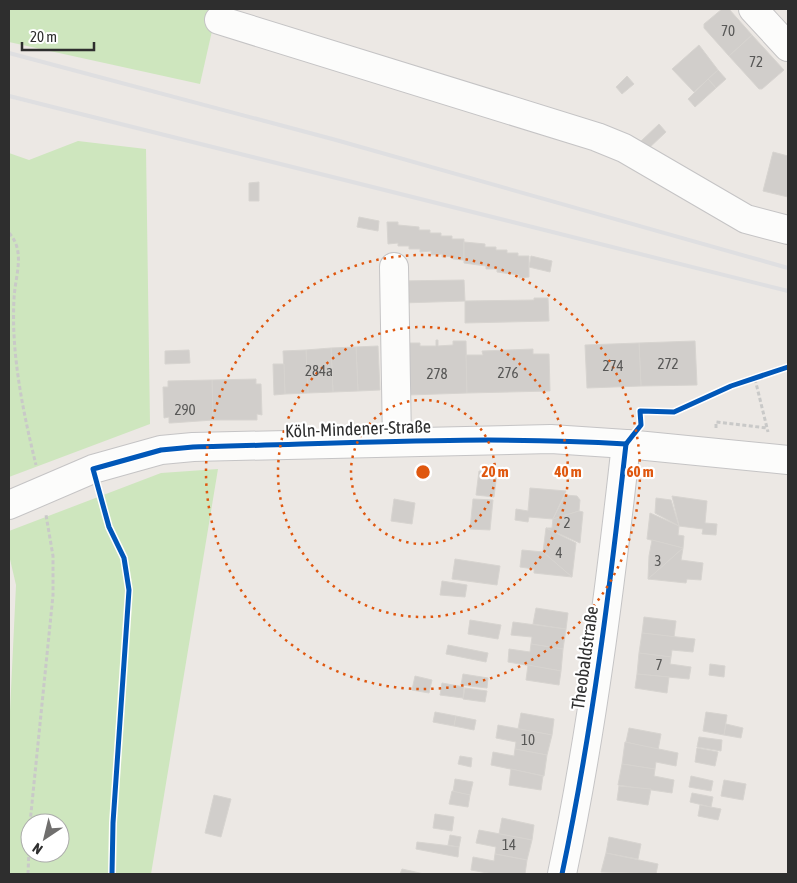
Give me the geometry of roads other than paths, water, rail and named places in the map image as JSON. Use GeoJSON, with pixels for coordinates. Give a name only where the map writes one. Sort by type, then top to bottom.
{"type":"FeatureCollection","features":[{"type":"Feature","properties":{"kind":"street"},"geometry":{"type":"LineString","coordinates":[[753,9],[788,47]]}},
{"type":"Feature","properties":{"kind":"street"},"geometry":{"type":"LineString","coordinates":[[219,20],[597,137],[624,148],[746,219],[788,230]]}},
{"type":"Feature","properties":{"kind":"street"},"geometry":{"type":"LineString","coordinates":[[394,267],[397,442]]}},
{"type":"Feature","properties":{"kind":"street","name":"Köln-Mindener-Straße"},"geometry":{"type":"LineString","coordinates":[[9,505],[93,469],[161,450],[193,447],[551,439],[782,459]]}},
{"type":"Feature","properties":{"kind":"street","name":"Theobaldstraße"},"geometry":{"type":"LineString","coordinates":[[562,874],[583,769],[599,660],[626,444]]}},
{"type":"Feature","properties":{"kind":"railway"},"geometry":{"type":"LineString","coordinates":[[9,53],[336,140],[788,268]]}},
{"type":"Feature","properties":{"kind":"railway"},"geometry":{"type":"LineString","coordinates":[[9,96],[788,291]]}}]}
